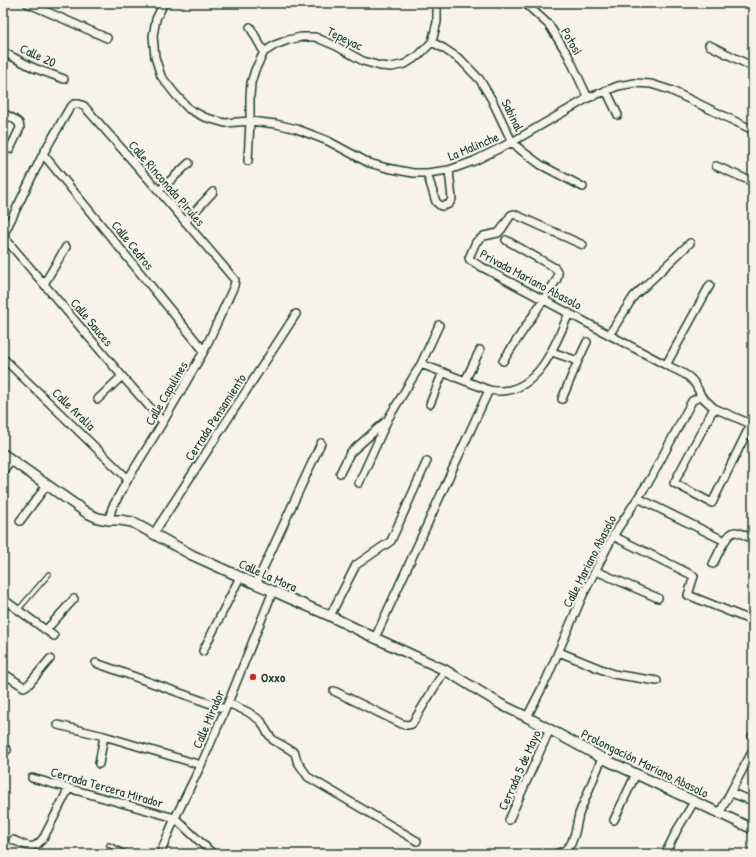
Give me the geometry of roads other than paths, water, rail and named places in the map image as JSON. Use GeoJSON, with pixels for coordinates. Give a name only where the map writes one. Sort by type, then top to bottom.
{"type":"FeatureCollection","features":[{"type":"Feature","properties":{"kind":"street"},"geometry":{"type":"LineString","coordinates":[[26,3],[107,38]]}},
{"type":"Feature","properties":{"kind":"street","name":"La Malinche"},"geometry":{"type":"LineString","coordinates":[[164,3],[156,19],[153,36],[154,57],[161,76],[189,109],[204,117],[226,123],[250,122],[276,124],[296,129],[328,141],[369,163],[387,168],[413,173],[449,170],[474,161],[512,142],[588,98],[618,86],[635,83],[651,84],[670,90],[753,130]]}},
{"type":"Feature","properties":{"kind":"street"},"geometry":{"type":"LineString","coordinates":[[432,42],[437,22],[437,9],[435,3]]}},
{"type":"Feature","properties":{"kind":"street","name":"Potosí"},"geometry":{"type":"LineString","coordinates":[[525,3],[549,25],[568,55],[588,98]]}},
{"type":"Feature","properties":{"kind":"street"},"geometry":{"type":"LineString","coordinates":[[248,161],[251,83],[255,70],[264,52],[250,27]]}},
{"type":"Feature","properties":{"kind":"street","name":"Tepeyac"},"geometry":{"type":"LineString","coordinates":[[264,52],[288,40],[301,37],[315,37],[336,46],[363,61],[380,66],[392,67],[405,64],[418,56],[432,42]]}},
{"type":"Feature","properties":{"kind":"street","name":"Sabinal"},"geometry":{"type":"LineString","coordinates":[[432,42],[461,60],[480,80],[492,100],[512,142],[541,165],[584,187]]}},
{"type":"Feature","properties":{"kind":"street"},"geometry":{"type":"LineString","coordinates":[[709,45],[753,66]]}},
{"type":"Feature","properties":{"kind":"street","name":"Calle 20"},"geometry":{"type":"LineString","coordinates":[[3,52],[34,68],[64,79]]}},
{"type":"Feature","properties":{"kind":"street"},"geometry":{"type":"LineString","coordinates":[[606,90],[618,114]]}},
{"type":"Feature","properties":{"kind":"street","name":"Calle Rinconada Pirules"},"geometry":{"type":"LineString","coordinates":[[43,154],[69,109],[74,104],[84,106],[232,275]]}},
{"type":"Feature","properties":{"kind":"street"},"geometry":{"type":"LineString","coordinates":[[3,113],[19,123],[20,128],[10,149]]}},
{"type":"Feature","properties":{"kind":"street"},"geometry":{"type":"LineString","coordinates":[[3,236],[43,154]]}},
{"type":"Feature","properties":{"kind":"street","name":"Calle Cedros"},"geometry":{"type":"LineString","coordinates":[[43,154],[204,351]]}},
{"type":"Feature","properties":{"kind":"street"},"geometry":{"type":"LineString","coordinates":[[159,192],[189,163]]}},
{"type":"Feature","properties":{"kind":"street"},"geometry":{"type":"LineString","coordinates":[[716,166],[753,182]]}},
{"type":"Feature","properties":{"kind":"street"},"geometry":{"type":"LineString","coordinates":[[427,173],[436,202],[443,206],[449,204],[452,199],[449,170]]}},
{"type":"Feature","properties":{"kind":"street"},"geometry":{"type":"LineString","coordinates":[[185,222],[213,192]]}},
{"type":"Feature","properties":{"kind":"street","name":"Privada Mariano Abasolo"},"geometry":{"type":"LineString","coordinates":[[583,244],[514,214],[498,233],[484,236],[476,242],[469,258],[470,260],[544,300],[666,365],[688,375],[697,386],[701,396]]}},
{"type":"Feature","properties":{"kind":"street","name":"Calle Sauces"},"geometry":{"type":"LineString","coordinates":[[3,236],[163,422]]}},
{"type":"Feature","properties":{"kind":"street"},"geometry":{"type":"LineString","coordinates":[[503,361],[544,300],[557,279],[558,273],[556,268],[506,240]]}},
{"type":"Feature","properties":{"kind":"street"},"geometry":{"type":"LineString","coordinates":[[609,334],[634,296],[690,243]]}},
{"type":"Feature","properties":{"kind":"street"},"geometry":{"type":"LineString","coordinates":[[44,284],[66,247]]}},
{"type":"Feature","properties":{"kind":"street","name":"Calle Capulines"},"geometry":{"type":"LineString","coordinates":[[109,520],[112,508],[128,479],[204,351],[234,286],[235,280],[232,275]]}},
{"type":"Feature","properties":{"kind":"street"},"geometry":{"type":"LineString","coordinates":[[666,365],[710,285]]}},
{"type":"Feature","properties":{"kind":"street"},"geometry":{"type":"LineString","coordinates":[[421,364],[490,390],[502,391],[519,387],[534,377],[552,352],[569,313]]}},
{"type":"Feature","properties":{"kind":"street","name":"Cerrada Pensamiento"},"geometry":{"type":"LineString","coordinates":[[154,533],[296,314]]}},
{"type":"Feature","properties":{"kind":"street"},"geometry":{"type":"LineString","coordinates":[[359,483],[388,419],[421,364],[439,325]]}},
{"type":"Feature","properties":{"kind":"street"},"geometry":{"type":"LineString","coordinates":[[562,399],[587,342]]}},
{"type":"Feature","properties":{"kind":"street"},"geometry":{"type":"LineString","coordinates":[[465,381],[480,350]]}},
{"type":"Feature","properties":{"kind":"street"},"geometry":{"type":"LineString","coordinates":[[552,352],[578,361]]}},
{"type":"Feature","properties":{"kind":"street","name":"Calle Aralia"},"geometry":{"type":"LineString","coordinates":[[3,358],[128,479]]}},
{"type":"Feature","properties":{"kind":"street"},"geometry":{"type":"LineString","coordinates":[[430,404],[443,372]]}},
{"type":"Feature","properties":{"kind":"street"},"geometry":{"type":"LineString","coordinates":[[98,399],[122,376]]}},
{"type":"Feature","properties":{"kind":"street"},"geometry":{"type":"LineString","coordinates":[[375,638],[490,390]]}},
{"type":"Feature","properties":{"kind":"street"},"geometry":{"type":"LineString","coordinates":[[701,396],[714,408],[752,425],[712,503],[674,483],[714,408]]}},
{"type":"Feature","properties":{"kind":"street","name":"Calle Mariano Abasolo"},"geometry":{"type":"LineString","coordinates":[[527,717],[559,652],[582,597],[613,536],[651,478],[692,401],[701,396]]}},
{"type":"Feature","properties":{"kind":"street"},"geometry":{"type":"LineString","coordinates":[[340,473],[350,454],[388,419]]}},
{"type":"Feature","properties":{"kind":"street"},"geometry":{"type":"LineString","coordinates":[[256,584],[321,443]]}},
{"type":"Feature","properties":{"kind":"street","name":"Calle La Mora"},"geometry":{"type":"LineString","coordinates":[[3,454],[87,513],[98,518],[132,522],[192,555],[330,616],[444,670],[502,705],[527,717]]}},
{"type":"Feature","properties":{"kind":"street"},"geometry":{"type":"LineString","coordinates":[[3,471],[11,460]]}},
{"type":"Feature","properties":{"kind":"street"},"geometry":{"type":"LineString","coordinates":[[330,616],[356,565],[391,542],[427,461]]}},
{"type":"Feature","properties":{"kind":"street"},"geometry":{"type":"LineString","coordinates":[[20,521],[47,485]]}},
{"type":"Feature","properties":{"kind":"street"},"geometry":{"type":"LineString","coordinates":[[638,498],[724,541]]}},
{"type":"Feature","properties":{"kind":"street"},"geometry":{"type":"LineString","coordinates":[[713,564],[724,541],[734,532],[743,534],[753,540]]}},
{"type":"Feature","properties":{"kind":"street"},"geometry":{"type":"LineString","coordinates":[[613,536],[694,576],[688,595],[753,621]]}},
{"type":"Feature","properties":{"kind":"street"},"geometry":{"type":"LineString","coordinates":[[596,571],[658,598]]}},
{"type":"Feature","properties":{"kind":"street"},"geometry":{"type":"LineString","coordinates":[[203,651],[240,577]]}},
{"type":"Feature","properties":{"kind":"street","name":"Calle Mirador"},"geometry":{"type":"LineString","coordinates":[[160,854],[175,818],[201,765],[273,591]]}},
{"type":"Feature","properties":{"kind":"street"},"geometry":{"type":"LineString","coordinates":[[3,599],[54,636]]}},
{"type":"Feature","properties":{"kind":"street"},"geometry":{"type":"LineString","coordinates":[[46,630],[74,599]]}},
{"type":"Feature","properties":{"kind":"street"},"geometry":{"type":"LineString","coordinates":[[559,652],[613,674],[657,680]]}},
{"type":"Feature","properties":{"kind":"street"},"geometry":{"type":"LineString","coordinates":[[3,673],[24,687],[30,684],[50,659]]}},
{"type":"Feature","properties":{"kind":"street"},"geometry":{"type":"LineString","coordinates":[[96,663],[248,712],[261,721],[267,732],[274,740],[295,754],[297,761],[308,777],[417,841]]}},
{"type":"Feature","properties":{"kind":"street"},"geometry":{"type":"LineString","coordinates":[[334,690],[402,724],[407,725],[412,724],[444,670]]}},
{"type":"Feature","properties":{"kind":"street","name":"Prolongación Mariano Abasolo"},"geometry":{"type":"LineString","coordinates":[[527,717],[602,758],[753,829]]}},
{"type":"Feature","properties":{"kind":"street"},"geometry":{"type":"LineString","coordinates":[[58,725],[104,736],[201,765]]}},
{"type":"Feature","properties":{"kind":"street","name":"Cerrada 5 de Mayo"},"geometry":{"type":"LineString","coordinates":[[510,820],[550,729]]}},
{"type":"Feature","properties":{"kind":"street"},"geometry":{"type":"LineString","coordinates":[[99,764],[104,736]]}},
{"type":"Feature","properties":{"kind":"street"},"geometry":{"type":"LineString","coordinates":[[719,814],[753,750]]}},
{"type":"Feature","properties":{"kind":"street"},"geometry":{"type":"LineString","coordinates":[[554,854],[564,851],[571,844],[579,814],[602,758]]}},
{"type":"Feature","properties":{"kind":"street"},"geometry":{"type":"LineString","coordinates":[[614,820],[636,774]]}},
{"type":"Feature","properties":{"kind":"street","name":"Cerrada Tercera Mirador"},"geometry":{"type":"LineString","coordinates":[[32,778],[175,818]]}},
{"type":"Feature","properties":{"kind":"street"},"geometry":{"type":"LineString","coordinates":[[13,840],[34,847],[39,844],[69,788]]}},
{"type":"Feature","properties":{"kind":"street"},"geometry":{"type":"LineString","coordinates":[[731,793],[753,801]]}},
{"type":"Feature","properties":{"kind":"street"},"geometry":{"type":"LineString","coordinates":[[665,854],[677,830],[694,802]]}},
{"type":"Feature","properties":{"kind":"street"},"geometry":{"type":"LineString","coordinates":[[175,818],[213,854]]}},
{"type":"Feature","properties":{"kind":"lane"},"geometry":{"type":"LineString","coordinates":[[18,610],[49,574]]}},
{"type":"Feature","properties":{"kind":"lane"},"geometry":{"type":"LineString","coordinates":[[109,845],[126,854]]}},
{"type":"Feature","properties":{"kind":"place","name":"Oxxo"},"geometry":{"type":"Point","coordinates":[253,677]}}]}
